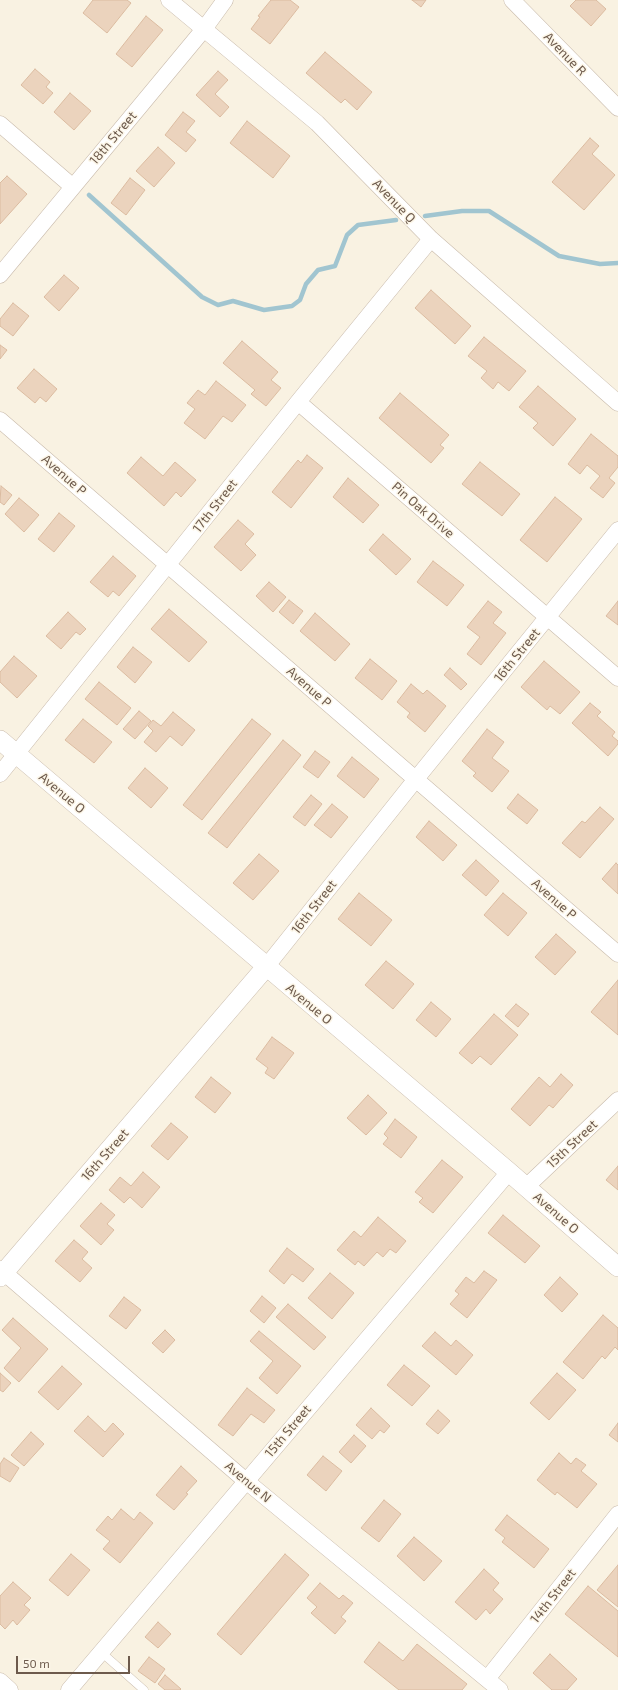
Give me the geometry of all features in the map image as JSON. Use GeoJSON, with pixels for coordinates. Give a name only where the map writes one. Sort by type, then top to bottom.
{"type":"FeatureCollection","features":[{"type":"Feature","properties":{"kind":"street","name":"Avenue Q"},"geometry":{"type":"LineString","coordinates":[[169,0],[317,123],[431,239],[618,403]]}},
{"type":"Feature","properties":{"kind":"street","name":"18th Street"},"geometry":{"type":"LineString","coordinates":[[0,275],[204,29],[225,0]]}},
{"type":"Feature","properties":{"kind":"street","name":"Avenue R"},"geometry":{"type":"LineString","coordinates":[[512,0],[618,108]]}},
{"type":"Feature","properties":{"kind":"street"},"geometry":{"type":"LineString","coordinates":[[0,124],[73,187]]}},
{"type":"Feature","properties":{"kind":"street","name":"17th Street"},"geometry":{"type":"LineString","coordinates":[[0,774],[298,402],[431,239]]}},
{"type":"Feature","properties":{"kind":"street","name":"Pin Oak Drive"},"geometry":{"type":"LineString","coordinates":[[298,402],[618,678]]}},
{"type":"Feature","properties":{"kind":"street","name":"Avenue P"},"geometry":{"type":"LineString","coordinates":[[0,420],[618,954]]}},
{"type":"Feature","properties":{"kind":"street","name":"16th Street"},"geometry":{"type":"LineString","coordinates":[[1,1273],[266,967],[618,530]]}},
{"type":"Feature","properties":{"kind":"street","name":"Avenue O"},"geometry":{"type":"LineString","coordinates":[[0,740],[509,1172],[618,1267]]}},
{"type":"Feature","properties":{"kind":"street","name":"15th Street"},"geometry":{"type":"LineString","coordinates":[[526,1187],[618,1100]]}},
{"type":"Feature","properties":{"kind":"street","name":"15th Street"},"geometry":{"type":"LineString","coordinates":[[69,1690],[509,1172]]}},
{"type":"Feature","properties":{"kind":"street","name":"Avenue N"},"geometry":{"type":"LineString","coordinates":[[1,1273],[246,1481],[495,1686]]}},
{"type":"Feature","properties":{"kind":"street","name":"14th Street"},"geometry":{"type":"LineString","coordinates":[[495,1686],[618,1514]]}},
{"type":"Feature","properties":{"kind":"street"},"geometry":{"type":"LineString","coordinates":[[0,1682],[10,1690]]}},
{"type":"Feature","properties":{"kind":"lane"},"geometry":{"type":"LineString","coordinates":[[101,1652],[144,1690]]}},
{"type":"Feature","properties":{"kind":"building"},"geometry":{"type":"Polygon","coordinates":[[[93,0],[127,0],[131,3],[107,33],[83,13],[93,0]]]}},
{"type":"Feature","properties":{"kind":"building"},"geometry":{"type":"Polygon","coordinates":[[[271,0],[290,0],[299,7],[270,44],[251,29],[260,17],[258,16],[271,0]]]}},
{"type":"Feature","properties":{"kind":"building"},"geometry":{"type":"Polygon","coordinates":[[[412,0],[426,0],[421,7],[412,0]]]}},
{"type":"Feature","properties":{"kind":"building"},"geometry":{"type":"Polygon","coordinates":[[[576,0],[596,0],[606,9],[591,26],[570,6],[576,0]]]}},
{"type":"Feature","properties":{"kind":"building"},"geometry":{"type":"Polygon","coordinates":[[[146,16],[163,30],[132,67],[116,54],[146,16]]]}},
{"type":"Feature","properties":{"kind":"building"},"geometry":{"type":"Polygon","coordinates":[[[325,52],[372,92],[357,110],[345,99],[341,103],[306,73],[325,52]]]}},
{"type":"Feature","properties":{"kind":"building"},"geometry":{"type":"Polygon","coordinates":[[[35,69],[50,82],[46,87],[53,93],[43,104],[21,85],[35,69]]]}},
{"type":"Feature","properties":{"kind":"building"},"geometry":{"type":"Polygon","coordinates":[[[218,71],[228,80],[215,94],[229,107],[220,117],[196,95],[218,71]]]}},
{"type":"Feature","properties":{"kind":"building"},"geometry":{"type":"Polygon","coordinates":[[[70,93],[91,111],[74,130],[54,112],[70,93]]]}},
{"type":"Feature","properties":{"kind":"building"},"geometry":{"type":"Polygon","coordinates":[[[183,112],[195,121],[186,132],[196,140],[186,152],[165,135],[183,112]]]}},
{"type":"Feature","properties":{"kind":"building"},"geometry":{"type":"Polygon","coordinates":[[[247,121],[290,156],[273,178],[230,143],[247,121]]]}},
{"type":"Feature","properties":{"kind":"building"},"geometry":{"type":"Polygon","coordinates":[[[590,138],[599,146],[592,154],[615,175],[584,210],[552,182],[590,138]]]}},
{"type":"Feature","properties":{"kind":"building"},"geometry":{"type":"Polygon","coordinates":[[[158,147],[175,163],[154,187],[136,171],[158,147]]]}},
{"type":"Feature","properties":{"kind":"building"},"geometry":{"type":"Polygon","coordinates":[[[7,176],[27,194],[0,224],[0,183],[7,176]]]}},
{"type":"Feature","properties":{"kind":"building"},"geometry":{"type":"Polygon","coordinates":[[[130,178],[145,190],[126,215],[111,203],[130,178]]]}},
{"type":"Feature","properties":{"kind":"building"},"geometry":{"type":"Polygon","coordinates":[[[64,275],[79,288],[59,311],[44,297],[64,275]]]}},
{"type":"Feature","properties":{"kind":"building"},"geometry":{"type":"Polygon","coordinates":[[[431,290],[471,326],[455,344],[415,308],[431,290]]]}},
{"type":"Feature","properties":{"kind":"building"},"geometry":{"type":"Polygon","coordinates":[[[13,303],[29,316],[13,336],[0,326],[0,319],[13,303]]]}},
{"type":"Feature","properties":{"kind":"building"},"geometry":{"type":"Polygon","coordinates":[[[484,337],[526,371],[509,391],[498,382],[493,389],[481,378],[487,371],[468,356],[484,337]]]}},
{"type":"Feature","properties":{"kind":"building"},"geometry":{"type":"Polygon","coordinates":[[[242,341],[278,372],[271,380],[281,388],[266,406],[251,394],[255,390],[223,363],[242,341]]]}},
{"type":"Feature","properties":{"kind":"building"},"geometry":{"type":"Polygon","coordinates":[[[0,345],[7,350],[0,359],[0,345]]]}},
{"type":"Feature","properties":{"kind":"building"},"geometry":{"type":"Polygon","coordinates":[[[34,369],[57,389],[46,402],[40,397],[35,403],[17,388],[34,369]]]}},
{"type":"Feature","properties":{"kind":"building"},"geometry":{"type":"Polygon","coordinates":[[[216,381],[246,405],[232,422],[223,416],[205,439],[184,423],[195,409],[187,403],[198,390],[205,395],[216,381]]]}},
{"type":"Feature","properties":{"kind":"building"},"geometry":{"type":"Polygon","coordinates":[[[538,386],[576,419],[553,446],[533,428],[538,423],[519,407],[538,386]]]}},
{"type":"Feature","properties":{"kind":"building"},"geometry":{"type":"Polygon","coordinates":[[[400,393],[449,435],[440,445],[444,448],[431,463],[379,418],[400,393]]]}},
{"type":"Feature","properties":{"kind":"building"},"geometry":{"type":"Polygon","coordinates":[[[591,434],[618,456],[618,467],[609,478],[615,483],[603,498],[590,488],[600,476],[587,465],[580,474],[568,464],[591,434]]]}},
{"type":"Feature","properties":{"kind":"building"},"geometry":{"type":"Polygon","coordinates":[[[307,455],[323,468],[291,508],[272,492],[298,460],[301,463],[307,455]]]}},
{"type":"Feature","properties":{"kind":"building"},"geometry":{"type":"Polygon","coordinates":[[[141,457],[163,476],[175,462],[196,480],[181,497],[176,492],[164,506],[127,473],[141,457]]]}},
{"type":"Feature","properties":{"kind":"building"},"geometry":{"type":"Polygon","coordinates":[[[480,462],[520,494],[502,516],[462,484],[480,462]]]}},
{"type":"Feature","properties":{"kind":"building"},"geometry":{"type":"Polygon","coordinates":[[[348,478],[379,505],[363,523],[333,497],[348,478]]]}},
{"type":"Feature","properties":{"kind":"building"},"geometry":{"type":"Polygon","coordinates":[[[1,486],[12,495],[4,505],[0,502],[1,486]]]}},
{"type":"Feature","properties":{"kind":"building"},"geometry":{"type":"Polygon","coordinates":[[[555,497],[582,519],[547,562],[520,540],[555,497]]]}},
{"type":"Feature","properties":{"kind":"building"},"geometry":{"type":"Polygon","coordinates":[[[19,498],[39,515],[24,532],[5,514],[19,498]]]}},
{"type":"Feature","properties":{"kind":"building"},"geometry":{"type":"Polygon","coordinates":[[[59,513],[75,526],[54,552],[38,539],[59,513]]]}},
{"type":"Feature","properties":{"kind":"building"},"geometry":{"type":"Polygon","coordinates":[[[238,520],[254,534],[245,544],[256,555],[241,571],[214,547],[238,520]]]}},
{"type":"Feature","properties":{"kind":"building"},"geometry":{"type":"Polygon","coordinates":[[[383,534],[411,559],[396,575],[369,550],[383,534]]]}},
{"type":"Feature","properties":{"kind":"building"},"geometry":{"type":"Polygon","coordinates":[[[113,556],[136,576],[119,596],[113,591],[108,597],[90,582],[113,556]]]}},
{"type":"Feature","properties":{"kind":"building"},"geometry":{"type":"Polygon","coordinates":[[[433,561],[464,585],[447,606],[417,582],[433,561]]]}},
{"type":"Feature","properties":{"kind":"building"},"geometry":{"type":"Polygon","coordinates":[[[269,582],[286,597],[273,612],[256,596],[269,582]]]}},
{"type":"Feature","properties":{"kind":"building"},"geometry":{"type":"Polygon","coordinates":[[[289,600],[303,611],[293,624],[279,612],[289,600]]]}},
{"type":"Feature","properties":{"kind":"building"},"geometry":{"type":"Polygon","coordinates":[[[488,601],[502,612],[493,623],[506,633],[481,665],[467,654],[480,637],[467,627],[488,601]]]}},
{"type":"Feature","properties":{"kind":"building"},"geometry":{"type":"Polygon","coordinates":[[[618,601],[618,625],[606,616],[618,601]]]}},
{"type":"Feature","properties":{"kind":"building"},"geometry":{"type":"Polygon","coordinates":[[[169,609],[207,642],[189,662],[151,629],[169,609]]]}},
{"type":"Feature","properties":{"kind":"building"},"geometry":{"type":"Polygon","coordinates":[[[68,612],[86,629],[80,635],[76,632],[61,649],[46,636],[68,612]]]}},
{"type":"Feature","properties":{"kind":"building"},"geometry":{"type":"Polygon","coordinates":[[[315,613],[350,644],[335,661],[300,631],[315,613]]]}},
{"type":"Feature","properties":{"kind":"building"},"geometry":{"type":"Polygon","coordinates":[[[133,647],[152,662],[135,683],[117,667],[133,647]]]}},
{"type":"Feature","properties":{"kind":"building"},"geometry":{"type":"Polygon","coordinates":[[[14,656],[37,676],[17,698],[0,682],[0,672],[14,656]]]}},
{"type":"Feature","properties":{"kind":"building"},"geometry":{"type":"Polygon","coordinates":[[[370,659],[397,681],[382,700],[355,678],[370,659]]]}},
{"type":"Feature","properties":{"kind":"building"},"geometry":{"type":"Polygon","coordinates":[[[544,661],[580,692],[560,714],[550,706],[547,710],[521,687],[544,661]]]}},
{"type":"Feature","properties":{"kind":"building"},"geometry":{"type":"Polygon","coordinates":[[[450,668],[467,684],[461,690],[444,675],[450,668]]]}},
{"type":"Feature","properties":{"kind":"building"},"geometry":{"type":"Polygon","coordinates":[[[99,682],[131,708],[117,725],[85,699],[99,682]]]}},
{"type":"Feature","properties":{"kind":"building"},"geometry":{"type":"Polygon","coordinates":[[[411,684],[423,694],[427,690],[446,706],[425,732],[407,717],[410,713],[397,702],[411,684]]]}},
{"type":"Feature","properties":{"kind":"building"},"geometry":{"type":"Polygon","coordinates":[[[590,703],[601,712],[597,716],[615,732],[612,736],[618,741],[618,744],[608,756],[572,723],[590,703]]]}},
{"type":"Feature","properties":{"kind":"building"},"geometry":{"type":"Polygon","coordinates":[[[139,711],[151,721],[135,739],[123,729],[139,711]]]}},
{"type":"Feature","properties":{"kind":"building"},"geometry":{"type":"Polygon","coordinates":[[[173,712],[195,730],[182,746],[170,736],[156,752],[144,742],[153,731],[148,726],[153,720],[161,726],[173,712]]]}},
{"type":"Feature","properties":{"kind":"building"},"geometry":{"type":"Polygon","coordinates":[[[83,719],[112,742],[94,763],[65,740],[83,719]]]}},
{"type":"Feature","properties":{"kind":"building"},"geometry":{"type":"Polygon","coordinates":[[[252,719],[271,734],[202,820],[183,805],[252,719]]]}},
{"type":"Feature","properties":{"kind":"building"},"geometry":{"type":"Polygon","coordinates":[[[487,729],[504,742],[492,758],[509,771],[492,792],[473,776],[476,773],[462,761],[487,729]]]}},
{"type":"Feature","properties":{"kind":"building"},"geometry":{"type":"Polygon","coordinates":[[[283,740],[301,755],[227,848],[208,833],[283,740]]]}},
{"type":"Feature","properties":{"kind":"building"},"geometry":{"type":"Polygon","coordinates":[[[315,751],[330,762],[318,778],[303,767],[315,751]]]}},
{"type":"Feature","properties":{"kind":"building"},"geometry":{"type":"Polygon","coordinates":[[[352,757],[379,779],[364,798],[337,776],[352,757]]]}},
{"type":"Feature","properties":{"kind":"building"},"geometry":{"type":"Polygon","coordinates":[[[145,768],[168,788],[151,808],[128,788],[145,768]]]}},
{"type":"Feature","properties":{"kind":"building"},"geometry":{"type":"Polygon","coordinates":[[[518,794],[538,810],[527,824],[507,808],[518,794]]]}},
{"type":"Feature","properties":{"kind":"building"},"geometry":{"type":"Polygon","coordinates":[[[311,795],[322,804],[305,826],[293,817],[311,795]]]}},
{"type":"Feature","properties":{"kind":"building"},"geometry":{"type":"Polygon","coordinates":[[[332,804],[348,817],[331,838],[314,825],[332,804]]]}},
{"type":"Feature","properties":{"kind":"building"},"geometry":{"type":"Polygon","coordinates":[[[600,807],[614,819],[580,858],[562,843],[582,821],[585,823],[600,807]]]}},
{"type":"Feature","properties":{"kind":"building"},"geometry":{"type":"Polygon","coordinates":[[[429,821],[457,845],[443,861],[416,837],[429,821]]]}},
{"type":"Feature","properties":{"kind":"building"},"geometry":{"type":"Polygon","coordinates":[[[259,854],[279,871],[253,900],[233,883],[259,854]]]}},
{"type":"Feature","properties":{"kind":"building"},"geometry":{"type":"Polygon","coordinates":[[[476,860],[499,881],[486,896],[462,875],[476,860]]]}},
{"type":"Feature","properties":{"kind":"building"},"geometry":{"type":"Polygon","coordinates":[[[616,863],[618,865],[618,894],[602,879],[616,863]]]}},
{"type":"Feature","properties":{"kind":"building"},"geometry":{"type":"Polygon","coordinates":[[[359,893],[392,920],[371,946],[338,919],[359,893]]]}},
{"type":"Feature","properties":{"kind":"building"},"geometry":{"type":"Polygon","coordinates":[[[503,893],[527,913],[508,936],[484,915],[503,893]]]}},
{"type":"Feature","properties":{"kind":"building"},"geometry":{"type":"Polygon","coordinates":[[[556,934],[576,952],[555,975],[535,957],[556,934]]]}},
{"type":"Feature","properties":{"kind":"building"},"geometry":{"type":"Polygon","coordinates":[[[386,961],[414,984],[393,1009],[365,985],[386,961]]]}},
{"type":"Feature","properties":{"kind":"building"},"geometry":{"type":"Polygon","coordinates":[[[618,980],[618,1035],[591,1012],[618,980]]]}},
{"type":"Feature","properties":{"kind":"building"},"geometry":{"type":"Polygon","coordinates":[[[431,1002],[451,1019],[436,1037],[416,1020],[431,1002]]]}},
{"type":"Feature","properties":{"kind":"building"},"geometry":{"type":"Polygon","coordinates":[[[516,1004],[529,1014],[518,1027],[505,1016],[516,1004]]]}},
{"type":"Feature","properties":{"kind":"building"},"geometry":{"type":"Polygon","coordinates":[[[494,1014],[518,1035],[491,1065],[480,1056],[472,1064],[459,1053],[494,1014]]]}},
{"type":"Feature","properties":{"kind":"building"},"geometry":{"type":"Polygon","coordinates":[[[272,1037],[294,1053],[274,1079],[265,1073],[268,1068],[256,1059],[272,1037]]]}},
{"type":"Feature","properties":{"kind":"building"},"geometry":{"type":"Polygon","coordinates":[[[561,1074],[573,1085],[553,1108],[549,1105],[530,1126],[511,1109],[539,1077],[550,1087],[561,1074]]]}},
{"type":"Feature","properties":{"kind":"building"},"geometry":{"type":"Polygon","coordinates":[[[211,1077],[231,1093],[215,1113],[195,1097],[211,1077]]]}},
{"type":"Feature","properties":{"kind":"building"},"geometry":{"type":"Polygon","coordinates":[[[368,1095],[387,1113],[366,1135],[347,1118],[368,1095]]]}},
{"type":"Feature","properties":{"kind":"building"},"geometry":{"type":"Polygon","coordinates":[[[395,1119],[417,1137],[401,1158],[383,1144],[388,1138],[384,1134],[395,1119]]]}},
{"type":"Feature","properties":{"kind":"building"},"geometry":{"type":"Polygon","coordinates":[[[171,1123],[188,1137],[168,1160],[151,1146],[171,1123]]]}},
{"type":"Feature","properties":{"kind":"building"},"geometry":{"type":"Polygon","coordinates":[[[442,1160],[463,1177],[433,1213],[419,1202],[423,1198],[415,1192],[442,1160]]]}},
{"type":"Feature","properties":{"kind":"building"},"geometry":{"type":"Polygon","coordinates":[[[618,1166],[618,1190],[606,1180],[618,1166]]]}},
{"type":"Feature","properties":{"kind":"building"},"geometry":{"type":"Polygon","coordinates":[[[143,1172],[160,1187],[142,1208],[130,1197],[124,1203],[109,1190],[120,1177],[131,1186],[143,1172]]]}},
{"type":"Feature","properties":{"kind":"building"},"geometry":{"type":"Polygon","coordinates":[[[101,1203],[115,1215],[107,1224],[114,1230],[101,1245],[80,1226],[101,1203]]]}},
{"type":"Feature","properties":{"kind":"building"},"geometry":{"type":"Polygon","coordinates":[[[503,1215],[540,1246],[525,1263],[488,1233],[503,1215]]]}},
{"type":"Feature","properties":{"kind":"building"},"geometry":{"type":"Polygon","coordinates":[[[378,1217],[406,1241],[396,1253],[390,1249],[383,1257],[377,1252],[364,1266],[358,1261],[355,1265],[337,1250],[354,1231],[361,1237],[378,1217]]]}},
{"type":"Feature","properties":{"kind":"building"},"geometry":{"type":"Polygon","coordinates":[[[74,1240],[88,1252],[82,1259],[92,1268],[80,1282],[55,1261],[74,1240]]]}},
{"type":"Feature","properties":{"kind":"building"},"geometry":{"type":"Polygon","coordinates":[[[287,1248],[314,1269],[303,1282],[292,1274],[284,1284],[269,1271],[287,1248]]]}},
{"type":"Feature","properties":{"kind":"building"},"geometry":{"type":"Polygon","coordinates":[[[484,1271],[497,1280],[467,1318],[450,1304],[459,1294],[455,1291],[466,1277],[474,1283],[484,1271]]]}},
{"type":"Feature","properties":{"kind":"building"},"geometry":{"type":"Polygon","coordinates":[[[330,1273],[354,1293],[332,1319],[308,1298],[330,1273]]]}},
{"type":"Feature","properties":{"kind":"building"},"geometry":{"type":"Polygon","coordinates":[[[560,1277],[578,1294],[562,1312],[544,1295],[560,1277]]]}},
{"type":"Feature","properties":{"kind":"building"},"geometry":{"type":"Polygon","coordinates":[[[262,1296],[276,1308],[264,1323],[250,1311],[262,1296]]]}},
{"type":"Feature","properties":{"kind":"building"},"geometry":{"type":"Polygon","coordinates":[[[124,1297],[141,1310],[126,1329],[109,1316],[124,1297]]]}},
{"type":"Feature","properties":{"kind":"building"},"geometry":{"type":"Polygon","coordinates":[[[288,1304],[326,1337],[314,1350],[276,1317],[288,1304]]]}},
{"type":"Feature","properties":{"kind":"building"},"geometry":{"type":"Polygon","coordinates":[[[603,1315],[618,1328],[618,1350],[615,1347],[605,1359],[602,1356],[583,1379],[563,1362],[603,1315]]]}},
{"type":"Feature","properties":{"kind":"building"},"geometry":{"type":"Polygon","coordinates":[[[13,1318],[48,1349],[19,1382],[4,1368],[21,1348],[2,1330],[13,1318]]]}},
{"type":"Feature","properties":{"kind":"building"},"geometry":{"type":"Polygon","coordinates":[[[165,1330],[175,1340],[163,1353],[152,1343],[165,1330]]]}},
{"type":"Feature","properties":{"kind":"building"},"geometry":{"type":"Polygon","coordinates":[[[259,1331],[301,1366],[277,1394],[259,1378],[273,1361],[250,1341],[259,1331]]]}},
{"type":"Feature","properties":{"kind":"building"},"geometry":{"type":"Polygon","coordinates":[[[435,1332],[451,1346],[456,1340],[473,1355],[456,1375],[422,1346],[435,1332]]]}},
{"type":"Feature","properties":{"kind":"building"},"geometry":{"type":"Polygon","coordinates":[[[404,1365],[430,1386],[412,1406],[387,1385],[404,1365]]]}},
{"type":"Feature","properties":{"kind":"building"},"geometry":{"type":"Polygon","coordinates":[[[62,1366],[82,1384],[58,1410],[38,1392],[62,1366]]]}},
{"type":"Feature","properties":{"kind":"building"},"geometry":{"type":"Polygon","coordinates":[[[0,1373],[11,1383],[3,1392],[0,1390],[0,1373]]]}},
{"type":"Feature","properties":{"kind":"building"},"geometry":{"type":"Polygon","coordinates":[[[557,1373],[576,1390],[549,1420],[530,1403],[557,1373]]]}},
{"type":"Feature","properties":{"kind":"building"},"geometry":{"type":"Polygon","coordinates":[[[247,1388],[275,1410],[264,1423],[251,1414],[233,1436],[218,1425],[247,1388]]]}},
{"type":"Feature","properties":{"kind":"building"},"geometry":{"type":"Polygon","coordinates":[[[371,1408],[390,1426],[384,1433],[380,1430],[372,1439],[356,1425],[371,1408]]]}},
{"type":"Feature","properties":{"kind":"building"},"geometry":{"type":"Polygon","coordinates":[[[438,1410],[450,1421],[438,1434],[426,1424],[438,1410]]]}},
{"type":"Feature","properties":{"kind":"building"},"geometry":{"type":"Polygon","coordinates":[[[88,1416],[105,1432],[113,1423],[124,1434],[103,1457],[74,1431],[88,1416]]]}},
{"type":"Feature","properties":{"kind":"building"},"geometry":{"type":"Polygon","coordinates":[[[618,1423],[618,1442],[609,1435],[618,1423]]]}},
{"type":"Feature","properties":{"kind":"building"},"geometry":{"type":"Polygon","coordinates":[[[31,1432],[44,1444],[24,1466],[11,1455],[31,1432]]]}},
{"type":"Feature","properties":{"kind":"building"},"geometry":{"type":"Polygon","coordinates":[[[354,1435],[366,1446],[351,1463],[339,1452],[354,1435]]]}},
{"type":"Feature","properties":{"kind":"building"},"geometry":{"type":"Polygon","coordinates":[[[559,1453],[571,1464],[576,1458],[586,1465],[581,1471],[597,1484],[577,1508],[557,1492],[555,1495],[537,1480],[559,1453]]]}},
{"type":"Feature","properties":{"kind":"building"},"geometry":{"type":"Polygon","coordinates":[[[323,1456],[342,1471],[326,1491],[307,1475],[323,1456]]]}},
{"type":"Feature","properties":{"kind":"building"},"geometry":{"type":"Polygon","coordinates":[[[4,1458],[19,1468],[10,1482],[0,1476],[0,1464],[4,1458]]]}},
{"type":"Feature","properties":{"kind":"building"},"geometry":{"type":"Polygon","coordinates":[[[181,1466],[197,1481],[174,1510],[156,1495],[181,1466]]]}},
{"type":"Feature","properties":{"kind":"building"},"geometry":{"type":"Polygon","coordinates":[[[384,1500],[401,1514],[379,1542],[361,1528],[384,1500]]]}},
{"type":"Feature","properties":{"kind":"building"},"geometry":{"type":"Polygon","coordinates":[[[121,1509],[134,1520],[140,1512],[153,1523],[120,1563],[103,1549],[110,1541],[96,1530],[108,1516],[112,1520],[121,1509]]]}},
{"type":"Feature","properties":{"kind":"building"},"geometry":{"type":"Polygon","coordinates":[[[507,1515],[549,1549],[534,1568],[502,1542],[505,1538],[495,1530],[507,1515]]]}},
{"type":"Feature","properties":{"kind":"building"},"geometry":{"type":"Polygon","coordinates":[[[414,1537],[442,1561],[424,1581],[397,1556],[414,1537]]]}},
{"type":"Feature","properties":{"kind":"building"},"geometry":{"type":"Polygon","coordinates":[[[71,1554],[90,1570],[68,1596],[49,1580],[71,1554]]]}},
{"type":"Feature","properties":{"kind":"building"},"geometry":{"type":"Polygon","coordinates":[[[285,1554],[309,1575],[241,1655],[217,1634],[285,1554]]]}},
{"type":"Feature","properties":{"kind":"building"},"geometry":{"type":"Polygon","coordinates":[[[618,1565],[618,1607],[597,1590],[618,1565]]]}},
{"type":"Feature","properties":{"kind":"building"},"geometry":{"type":"Polygon","coordinates":[[[484,1569],[499,1583],[493,1590],[503,1599],[490,1614],[486,1609],[476,1620],[455,1602],[484,1569]]]}},
{"type":"Feature","properties":{"kind":"building"},"geometry":{"type":"Polygon","coordinates":[[[13,1582],[31,1598],[24,1605],[30,1610],[17,1625],[13,1620],[5,1629],[0,1624],[0,1596],[13,1582]]]}},
{"type":"Feature","properties":{"kind":"building"},"geometry":{"type":"Polygon","coordinates":[[[320,1583],[339,1599],[343,1595],[353,1603],[341,1617],[346,1621],[335,1634],[311,1613],[317,1607],[307,1598],[320,1583]]]}},
{"type":"Feature","properties":{"kind":"building"},"geometry":{"type":"Polygon","coordinates":[[[588,1586],[618,1611],[618,1657],[565,1614],[588,1586]]]}},
{"type":"Feature","properties":{"kind":"building"},"geometry":{"type":"Polygon","coordinates":[[[158,1622],[171,1634],[158,1648],[145,1637],[158,1622]]]}},
{"type":"Feature","properties":{"kind":"building"},"geometry":{"type":"Polygon","coordinates":[[[379,1642],[403,1661],[417,1644],[467,1684],[462,1690],[399,1690],[364,1662],[379,1642]]]}},
{"type":"Feature","properties":{"kind":"building"},"geometry":{"type":"Polygon","coordinates":[[[550,1654],[577,1679],[567,1690],[552,1690],[533,1673],[550,1654]]]}},
{"type":"Feature","properties":{"kind":"building"},"geometry":{"type":"Polygon","coordinates":[[[149,1657],[165,1669],[155,1683],[138,1671],[149,1657]]]}},
{"type":"Feature","properties":{"kind":"building"},"geometry":{"type":"Polygon","coordinates":[[[165,1675],[181,1689],[165,1690],[158,1684],[165,1675]]]}},
{"type":"Feature","properties":{"kind":"waterway"},"geometry":{"type":"LineString","coordinates":[[89,195],[202,297],[218,305],[233,301],[264,310],[292,306],[300,300],[306,284],[318,270],[335,266],[347,235],[358,225],[396,220]]}},
{"type":"Feature","properties":{"kind":"waterway"},"geometry":{"type":"LineString","coordinates":[[425,216],[462,211],[489,211],[559,256],[600,264],[618,263]]}}]}
